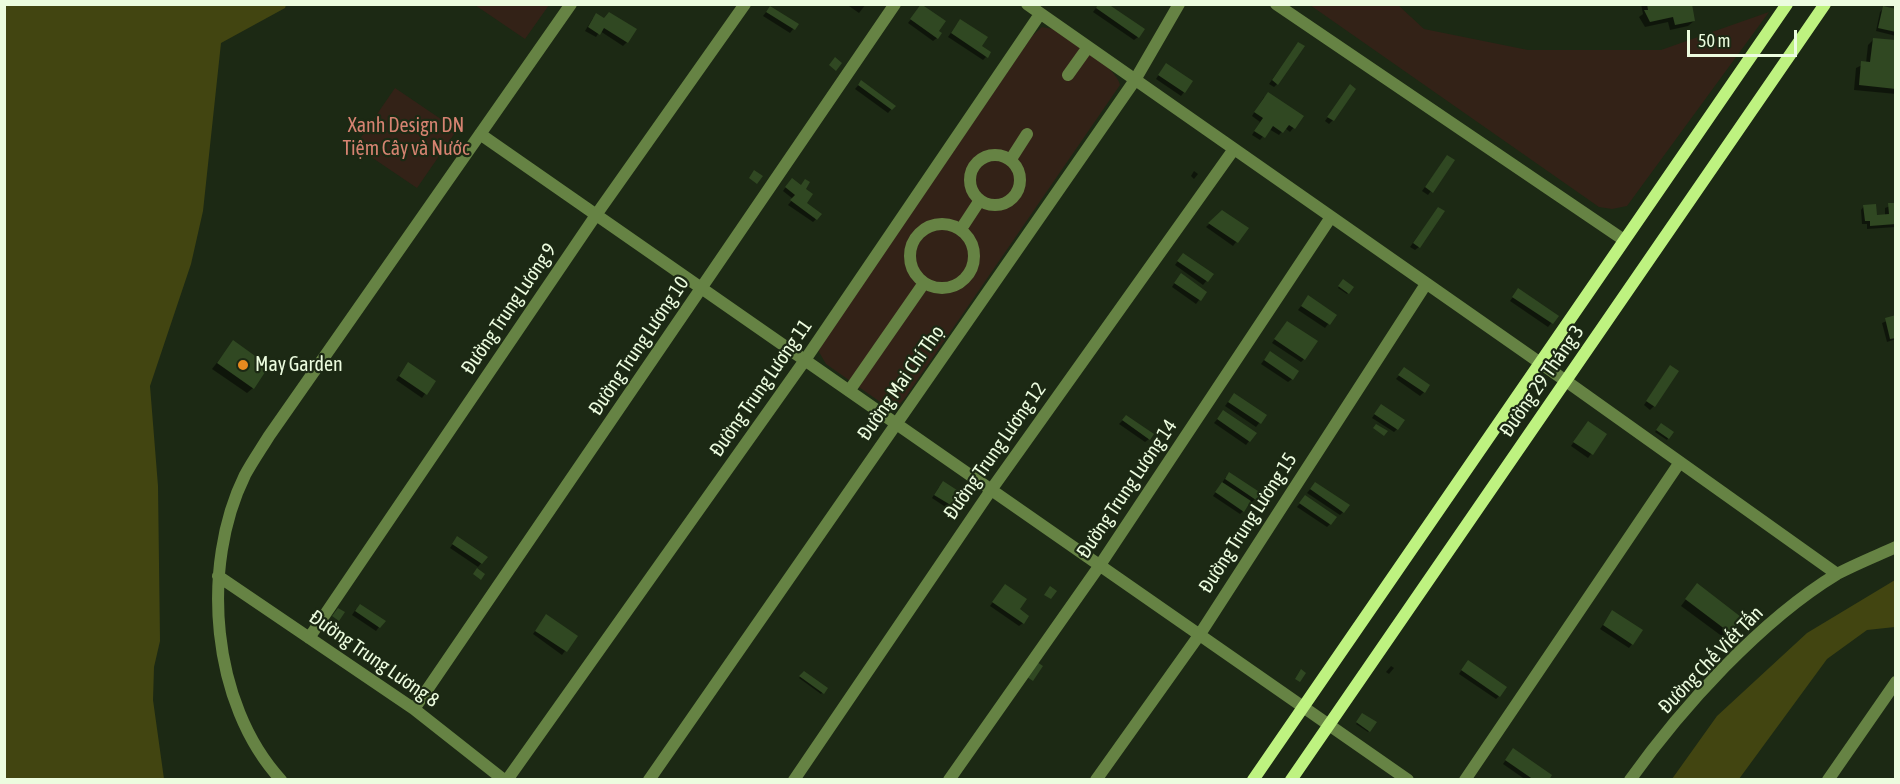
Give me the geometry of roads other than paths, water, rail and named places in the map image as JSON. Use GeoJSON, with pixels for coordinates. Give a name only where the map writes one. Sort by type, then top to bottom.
{"type":"FeatureCollection","features":[{"type":"Feature","properties":{"kind":"street"},"geometry":{"type":"LineString","coordinates":[[281,780],[245,724],[226,676],[218,621],[218,576],[226,531],[245,476],[269,436],[571,4]]}},
{"type":"Feature","properties":{"kind":"street","name":"Đường Trung Lương 9"},"geometry":{"type":"LineString","coordinates":[[309,638],[596,215],[745,4]]}},
{"type":"Feature","properties":{"kind":"street","name":"Đường Trung Lương 10"},"geometry":{"type":"LineString","coordinates":[[414,709],[895,4]]}},
{"type":"Feature","properties":{"kind":"street"},"geometry":{"type":"LineString","coordinates":[[1027,4],[1838,574]]}},
{"type":"Feature","properties":{"kind":"street","name":"Đường Mai Chí Thọ"},"geometry":{"type":"LineString","coordinates":[[649,780],[1135,80],[1179,4]]}},
{"type":"Feature","properties":{"kind":"street"},"geometry":{"type":"LineString","coordinates":[[1276,4],[1624,240]]}},
{"type":"Feature","properties":{"kind":"street","name":"Đường 29 Tháng 3"},"geometry":{"type":"LineString","coordinates":[[1253,780],[1787,4]]}},
{"type":"Feature","properties":{"kind":"street","name":"Đường 29 Tháng 3"},"geometry":{"type":"LineString","coordinates":[[1291,780],[1825,4]]}},
{"type":"Feature","properties":{"kind":"street","name":"Đường Trung Lương 11"},"geometry":{"type":"LineString","coordinates":[[506,780],[805,360],[1040,14]]}},
{"type":"Feature","properties":{"kind":"street"},"geometry":{"type":"LineString","coordinates":[[1068,75],[1088,47]]}},
{"type":"Feature","properties":{"kind":"street"},"geometry":{"type":"LineString","coordinates":[[480,134],[1408,780]]}},
{"type":"Feature","properties":{"kind":"street"},"geometry":{"type":"LineString","coordinates":[[1011,159],[1028,135]]}},
{"type":"Feature","properties":{"kind":"street","name":"Đường Trung Lương 12"},"geometry":{"type":"LineString","coordinates":[[794,780],[991,490],[1234,149]]}},
{"type":"Feature","properties":{"kind":"street"},"geometry":{"type":"LineString","coordinates":[[990,154],[1011,159],[1018,167],[1021,177],[1020,188],[1014,197],[1000,205],[980,200],[970,182],[973,166],[990,154]]}},
{"type":"Feature","properties":{"kind":"street"},"geometry":{"type":"LineString","coordinates":[[961,229],[980,200]]}},
{"type":"Feature","properties":{"kind":"street","name":"Đường Trung Lương 14"},"geometry":{"type":"LineString","coordinates":[[949,780],[1100,565],[1331,217]]}},
{"type":"Feature","properties":{"kind":"street"},"geometry":{"type":"LineString","coordinates":[[934,224],[953,225],[961,229],[968,236],[975,253],[971,271],[966,278],[950,287],[941,288],[924,283],[912,268],[910,259],[913,241],[918,234],[934,224]]}},
{"type":"Feature","properties":{"kind":"street"},"geometry":{"type":"LineString","coordinates":[[849,391],[924,283]]}},
{"type":"Feature","properties":{"kind":"street","name":"Đường Trung Lương 15"},"geometry":{"type":"LineString","coordinates":[[1096,780],[1200,634],[1426,284]]}},
{"type":"Feature","properties":{"kind":"street"},"geometry":{"type":"LineString","coordinates":[[1465,780],[1680,462]]}},
{"type":"Feature","properties":{"kind":"street","name":"Đường Chế Viết Tấn"},"geometry":{"type":"LineString","coordinates":[[1630,780],[1700,694],[1768,625],[1838,574],[1896,547]]}},
{"type":"Feature","properties":{"kind":"street","name":"Đường Trung Lương 8"},"geometry":{"type":"LineString","coordinates":[[218,576],[414,709],[506,780]]}},
{"type":"Feature","properties":{"kind":"street"},"geometry":{"type":"LineString","coordinates":[[1828,780],[1896,682]]}},
{"type":"Feature","properties":{"kind":"place","name":"May Garden"},"geometry":{"type":"Point","coordinates":[243,365]}},
{"type":"Feature","properties":{"kind":"park label","name":"Xanh Design DN Tiệm Cây và Nước"},"geometry":{"type":"Point","coordinates":[406,138]}}]}
